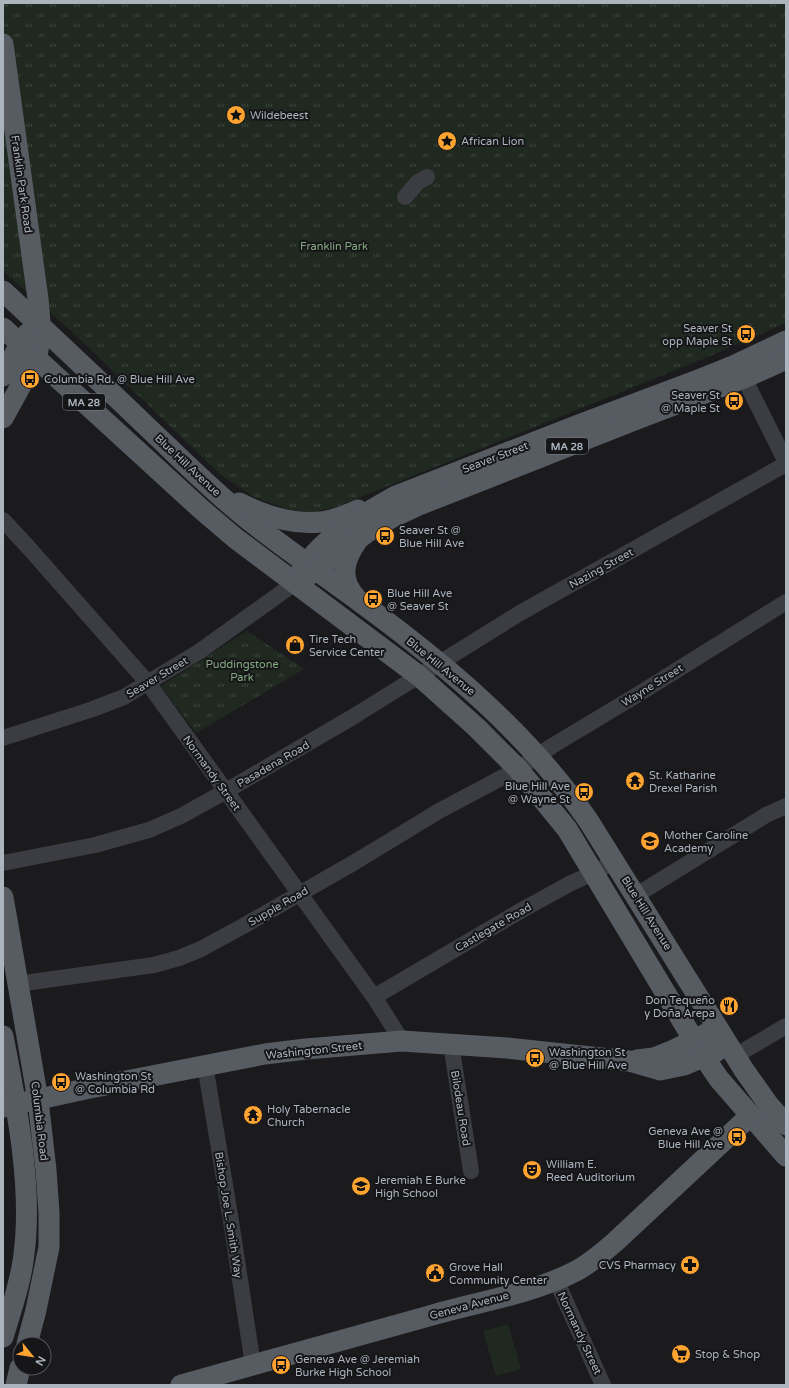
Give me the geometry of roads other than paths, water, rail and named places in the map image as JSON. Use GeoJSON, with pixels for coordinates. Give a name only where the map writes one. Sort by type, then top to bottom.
{"type":"FeatureCollection","features":[{"type":"Feature","properties":{"kind":"main road","name":"Franklin Park Road"},"geometry":{"type":"LineString","coordinates":[[3,44],[9,128],[38,299],[40,325]]}},
{"type":"Feature","properties":{"kind":"main road","name":"Blue Hill Avenue"},"geometry":{"type":"LineString","coordinates":[[3,291],[206,483],[243,515],[440,663],[479,696],[538,755],[570,794],[614,861],[732,1051],[768,1104],[786,1125]]}},
{"type":"Feature","properties":{"kind":"main road"},"geometry":{"type":"LineString","coordinates":[[3,376],[28,332],[40,325]]}},
{"type":"Feature","properties":{"kind":"main road"},"geometry":{"type":"LineString","coordinates":[[3,418],[36,358],[40,342],[40,325]]}},
{"type":"Feature","properties":{"kind":"main road","name":"Blue Hill Avenue"},"geometry":{"type":"LineString","coordinates":[[3,328],[201,509],[235,538],[419,676],[476,727],[518,769],[567,829],[699,1049],[719,1079],[786,1156]]}},
{"type":"Feature","properties":{"kind":"main road","name":"Seaver Street"},"geometry":{"type":"LineString","coordinates":[[311,567],[391,518],[439,496],[739,372],[786,340]]}},
{"type":"Feature","properties":{"kind":"main road","name":"Seaver Street"},"geometry":{"type":"LineString","coordinates":[[295,583],[309,576],[311,567],[323,546],[336,534],[396,496],[698,380],[739,372],[786,359]]}},
{"type":"Feature","properties":{"kind":"main road","name":"MA 28"},"geometry":{"type":"LineString","coordinates":[[206,483],[231,499],[252,509],[284,520],[302,523],[330,520],[396,496]]}},
{"type":"Feature","properties":{"kind":"main road"},"geometry":{"type":"LineString","coordinates":[[359,537],[346,559],[344,573],[348,587],[359,601]]}},
{"type":"Feature","properties":{"kind":"main road","name":"Columbia Road"},"geometry":{"type":"LineString","coordinates":[[3,897],[38,1100],[49,1213],[49,1247],[29,1336]]}},
{"type":"Feature","properties":{"kind":"main road","name":"Washington Street"},"geometry":{"type":"LineString","coordinates":[[699,1049],[717,1028]]}},
{"type":"Feature","properties":{"kind":"main road","name":"Columbia Road"},"geometry":{"type":"LineString","coordinates":[[3,1036],[9,1106],[25,1180],[26,1228],[24,1255],[3,1337]]}},
{"type":"Feature","properties":{"kind":"main road","name":"Washington Street"},"geometry":{"type":"LineString","coordinates":[[9,1106],[85,1089],[264,1054],[402,1041],[507,1048],[629,1061],[654,1058],[699,1049],[732,1051]]}},
{"type":"Feature","properties":{"kind":"main road","name":"Geneva Avenue"},"geometry":{"type":"LineString","coordinates":[[181,1385],[431,1315],[513,1294],[556,1280],[577,1270],[604,1252],[750,1116]]}},
{"type":"Feature","properties":{"kind":"street"},"geometry":{"type":"LineString","coordinates":[[405,197],[418,182],[427,177]]}},
{"type":"Feature","properties":{"kind":"street"},"geometry":{"type":"LineString","coordinates":[[739,372],[786,463]]}},
{"type":"Feature","properties":{"kind":"street","name":"Nazing Street"},"geometry":{"type":"LineString","coordinates":[[419,676],[520,613],[786,463]]}},
{"type":"Feature","properties":{"kind":"street","name":"Normandy Street"},"geometry":{"type":"LineString","coordinates":[[3,520],[148,683],[374,997],[402,1041]]}},
{"type":"Feature","properties":{"kind":"street","name":"Seaver Street"},"geometry":{"type":"LineString","coordinates":[[3,738],[93,709],[124,697],[200,651],[295,583]]}},
{"type":"Feature","properties":{"kind":"street","name":"Wayne Street"},"geometry":{"type":"LineString","coordinates":[[518,769],[538,755],[786,602]]}},
{"type":"Feature","properties":{"kind":"street","name":"Pasadena Road"},"geometry":{"type":"LineString","coordinates":[[3,863],[95,845],[148,830],[181,816],[351,718],[419,676]]}},
{"type":"Feature","properties":{"kind":"street","name":"Supple Road"},"geometry":{"type":"LineString","coordinates":[[17,984],[154,965],[179,958],[201,949],[299,894],[439,811],[518,769]]}},
{"type":"Feature","properties":{"kind":"street"},"geometry":{"type":"LineString","coordinates":[[635,896],[766,815],[786,806]]}},
{"type":"Feature","properties":{"kind":"street","name":"Castlegate Road"},"geometry":{"type":"LineString","coordinates":[[374,997],[522,910],[614,861]]}},
{"type":"Feature","properties":{"kind":"street"},"geometry":{"type":"LineString","coordinates":[[732,1051],[786,1026]]}},
{"type":"Feature","properties":{"kind":"street","name":"Bilodeau Road"},"geometry":{"type":"LineString","coordinates":[[451,1044],[471,1172]]}},
{"type":"Feature","properties":{"kind":"street","name":"Bishop Joe L. Smith Way"},"geometry":{"type":"LineString","coordinates":[[205,1065],[253,1365]]}},
{"type":"Feature","properties":{"kind":"street","name":"Normandy Street"},"geometry":{"type":"LineString","coordinates":[[556,1280],[603,1385]]}},
{"type":"Feature","properties":{"kind":"place","name":"Wildebeest"},"geometry":{"type":"Point","coordinates":[236,115]}},
{"type":"Feature","properties":{"kind":"place","name":"African Lion"},"geometry":{"type":"Point","coordinates":[447,141]}},
{"type":"Feature","properties":{"kind":"place","name":"Seaver St opp Maple St"},"geometry":{"type":"Point","coordinates":[746,334]}},
{"type":"Feature","properties":{"kind":"place","name":"Columbia Rd. @ Blue Hill Ave"},"geometry":{"type":"Point","coordinates":[30,379]}},
{"type":"Feature","properties":{"kind":"place","name":"Seaver St @ Maple St"},"geometry":{"type":"Point","coordinates":[734,401]}},
{"type":"Feature","properties":{"kind":"place","name":"Seaver St @ Blue Hill Ave"},"geometry":{"type":"Point","coordinates":[385,536]}},
{"type":"Feature","properties":{"kind":"place","name":"Blue Hill Ave @ Seaver St"},"geometry":{"type":"Point","coordinates":[373,599]}},
{"type":"Feature","properties":{"kind":"place","name":"Tire Tech Service Center"},"geometry":{"type":"Point","coordinates":[295,645]}},
{"type":"Feature","properties":{"kind":"place","name":"St. Katharine Drexel Parish"},"geometry":{"type":"Point","coordinates":[635,781]}},
{"type":"Feature","properties":{"kind":"place","name":"Blue Hill Ave @ Wayne St"},"geometry":{"type":"Point","coordinates":[584,792]}},
{"type":"Feature","properties":{"kind":"place","name":"Mother Caroline Academy"},"geometry":{"type":"Point","coordinates":[650,841]}},
{"type":"Feature","properties":{"kind":"place","name":"Don Tequeño y Doña Arepa"},"geometry":{"type":"Point","coordinates":[729,1006]}},
{"type":"Feature","properties":{"kind":"place","name":"Washington St @ Blue Hill Ave"},"geometry":{"type":"Point","coordinates":[535,1058]}},
{"type":"Feature","properties":{"kind":"place","name":"Washington St @ Columbia Rd"},"geometry":{"type":"Point","coordinates":[61,1082]}},
{"type":"Feature","properties":{"kind":"place","name":"Holy Tabernacle Church"},"geometry":{"type":"Point","coordinates":[253,1115]}},
{"type":"Feature","properties":{"kind":"place","name":"Geneva Ave @ Blue Hill Ave"},"geometry":{"type":"Point","coordinates":[737,1137]}},
{"type":"Feature","properties":{"kind":"place","name":"William E. Reed Auditorium"},"geometry":{"type":"Point","coordinates":[532,1170]}},
{"type":"Feature","properties":{"kind":"place","name":"Jeremiah E Burke High School"},"geometry":{"type":"Point","coordinates":[361,1186]}},
{"type":"Feature","properties":{"kind":"place","name":"CVS Pharmacy"},"geometry":{"type":"Point","coordinates":[690,1265]}},
{"type":"Feature","properties":{"kind":"place","name":"Grove Hall Community Center"},"geometry":{"type":"Point","coordinates":[435,1273]}},
{"type":"Feature","properties":{"kind":"place","name":"Stop & Shop"},"geometry":{"type":"Point","coordinates":[681,1354]}},
{"type":"Feature","properties":{"kind":"place","name":"Geneva Ave @ Jeremiah Burke High School"},"geometry":{"type":"Point","coordinates":[281,1365]}},
{"type":"Feature","properties":{"kind":"park label","name":"Franklin Park"},"geometry":{"type":"Point","coordinates":[334,246]}},
{"type":"Feature","properties":{"kind":"park label","name":"Puddingstone Park"},"geometry":{"type":"Point","coordinates":[242,670]}}]}
